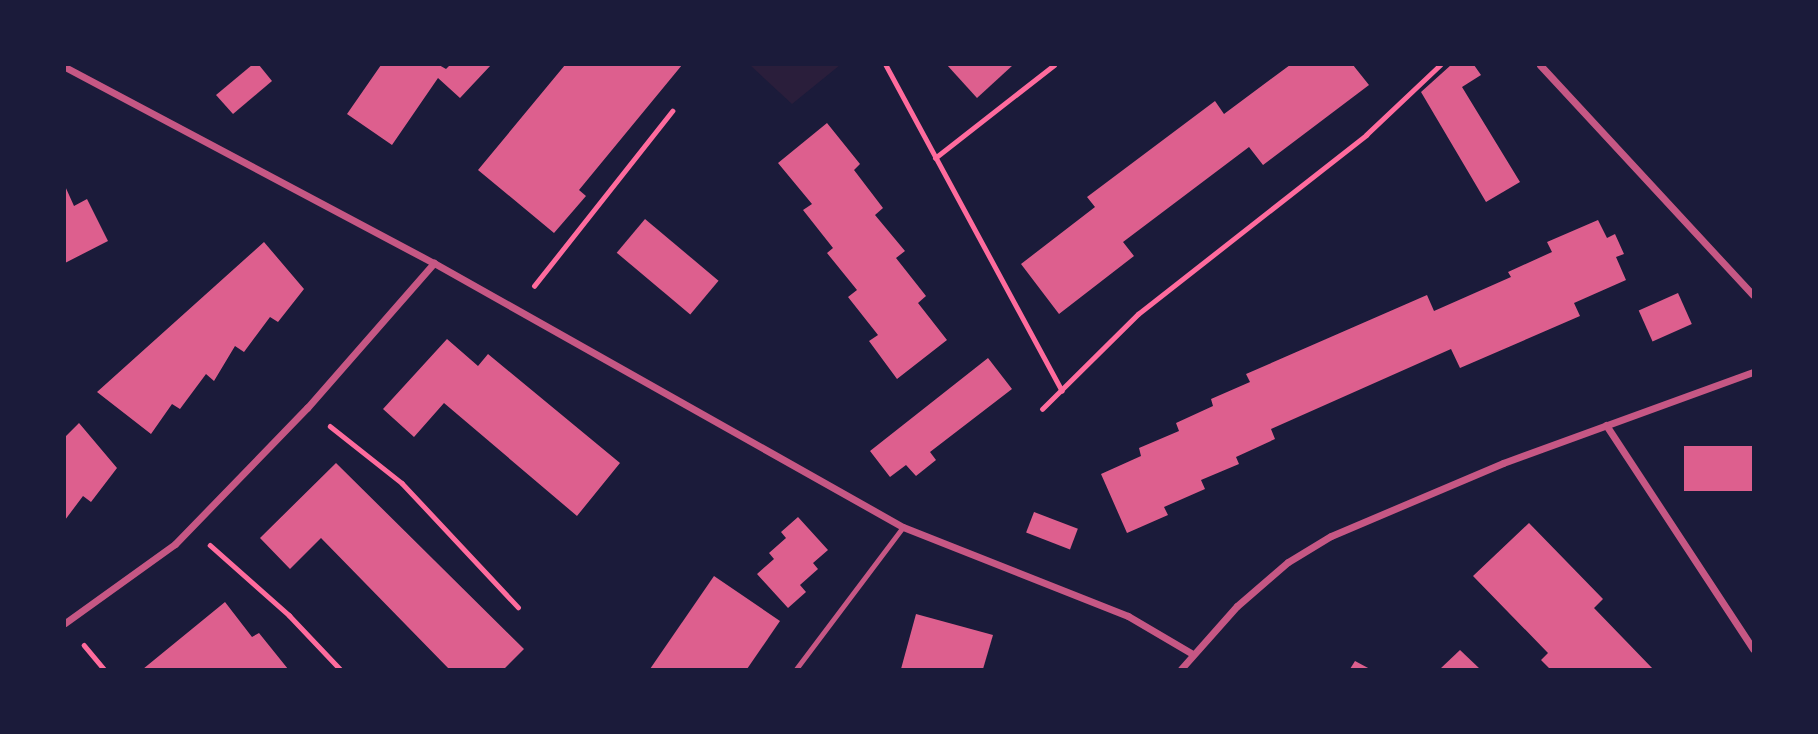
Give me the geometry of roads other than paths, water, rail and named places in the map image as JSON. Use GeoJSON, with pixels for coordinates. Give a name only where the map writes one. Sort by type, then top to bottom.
{"type":"FeatureCollection","features":[{"type":"Feature","properties":{"kind":"street"},"geometry":{"type":"LineString","coordinates":[[1540,65],[1753,295]]}},
{"type":"Feature","properties":{"kind":"street"},"geometry":{"type":"LineString","coordinates":[[65,67],[434,263],[514,312],[903,527],[1128,616],[1191,653]]}},
{"type":"Feature","properties":{"kind":"street"},"geometry":{"type":"LineString","coordinates":[[65,623],[144,569],[191,529],[307,408],[434,263]]}},
{"type":"Feature","properties":{"kind":"street"},"geometry":{"type":"LineString","coordinates":[[1181,669],[1191,653],[1288,562],[1331,536],[1606,425],[1753,372]]}},
{"type":"Feature","properties":{"kind":"street"},"geometry":{"type":"LineString","coordinates":[[1606,425],[1753,649]]}},
{"type":"Feature","properties":{"kind":"lane"},"geometry":{"type":"LineString","coordinates":[[796,669],[903,527]]}}]}
